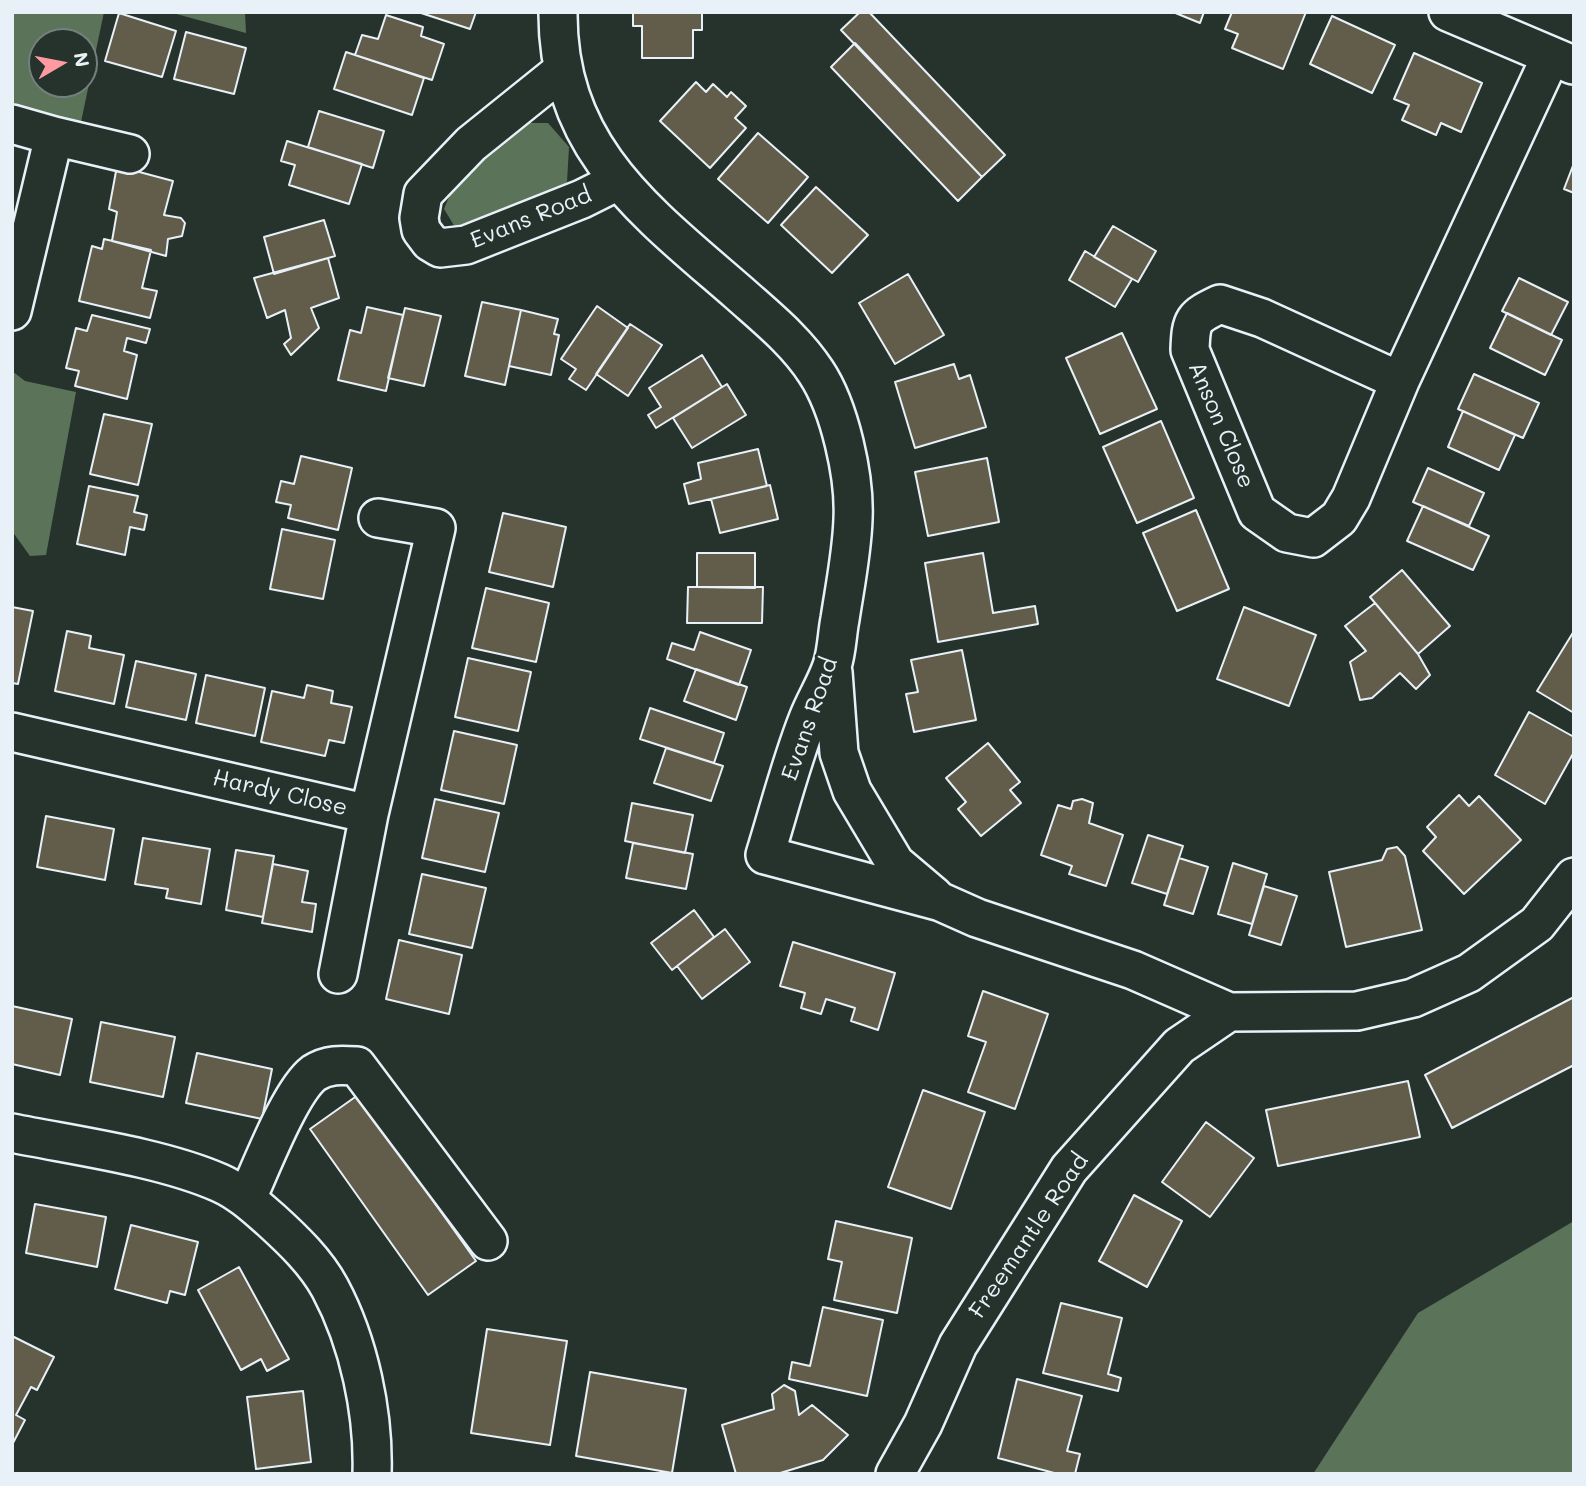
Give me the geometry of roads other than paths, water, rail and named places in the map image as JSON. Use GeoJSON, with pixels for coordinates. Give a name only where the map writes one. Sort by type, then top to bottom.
{"type":"FeatureCollection","features":[{"type":"Feature","properties":{"kind":"street","name":"Evans Road"},"geometry":{"type":"LineString","coordinates":[[558,12],[558,41],[563,70],[573,106],[588,140],[618,181],[659,224],[789,337],[817,373],[830,401],[851,474],[853,519],[832,664],[807,720],[765,855],[941,902],[977,918],[1133,970],[1229,1012]]}},
{"type":"Feature","properties":{"kind":"street"},"geometry":{"type":"LineString","coordinates":[[1448,12],[1562,61]]}},
{"type":"Feature","properties":{"kind":"street","name":"Anson Close"},"geometry":{"type":"LineString","coordinates":[[1400,381],[1262,318],[1220,303],[1196,316],[1191,328],[1190,349],[1257,512],[1287,533],[1313,538],[1339,518],[1400,381],[1562,61]]}},
{"type":"Feature","properties":{"kind":"street","name":"Evans Road"},"geometry":{"type":"LineString","coordinates":[[563,70],[471,144],[423,194],[419,218],[421,230],[430,242],[440,247],[454,248],[582,199],[618,181]]}},
{"type":"Feature","properties":{"kind":"street"},"geometry":{"type":"LineString","coordinates":[[12,124],[130,154]]}},
{"type":"Feature","properties":{"kind":"street"},"geometry":{"type":"LineString","coordinates":[[12,311],[54,136]]}},
{"type":"Feature","properties":{"kind":"street","name":"Hardy Close"},"geometry":{"type":"LineString","coordinates":[[12,732],[369,814],[436,528],[378,518]]}},
{"type":"Feature","properties":{"kind":"street"},"geometry":{"type":"LineString","coordinates":[[832,664],[838,753],[852,791],[895,863],[941,902]]}},
{"type":"Feature","properties":{"kind":"street"},"geometry":{"type":"LineString","coordinates":[[338,974],[369,814]]}},
{"type":"Feature","properties":{"kind":"street"},"geometry":{"type":"LineString","coordinates":[[1229,1012],[1357,1011],[1413,998],[1469,973],[1537,924],[1574,877]]}},
{"type":"Feature","properties":{"kind":"street","name":"Freemantle Road"},"geometry":{"type":"LineString","coordinates":[[895,1474],[923,1424],[958,1345],[1069,1169],[1179,1046],[1229,1012]]}},
{"type":"Feature","properties":{"kind":"street"},"geometry":{"type":"LineString","coordinates":[[247,1198],[300,1087],[315,1072],[334,1064],[356,1066],[488,1241]]}},
{"type":"Feature","properties":{"kind":"street"},"geometry":{"type":"LineString","coordinates":[[12,1133],[138,1158],[219,1182],[247,1198],[298,1245],[330,1287],[349,1331],[368,1410],[372,1474]]}}]}
